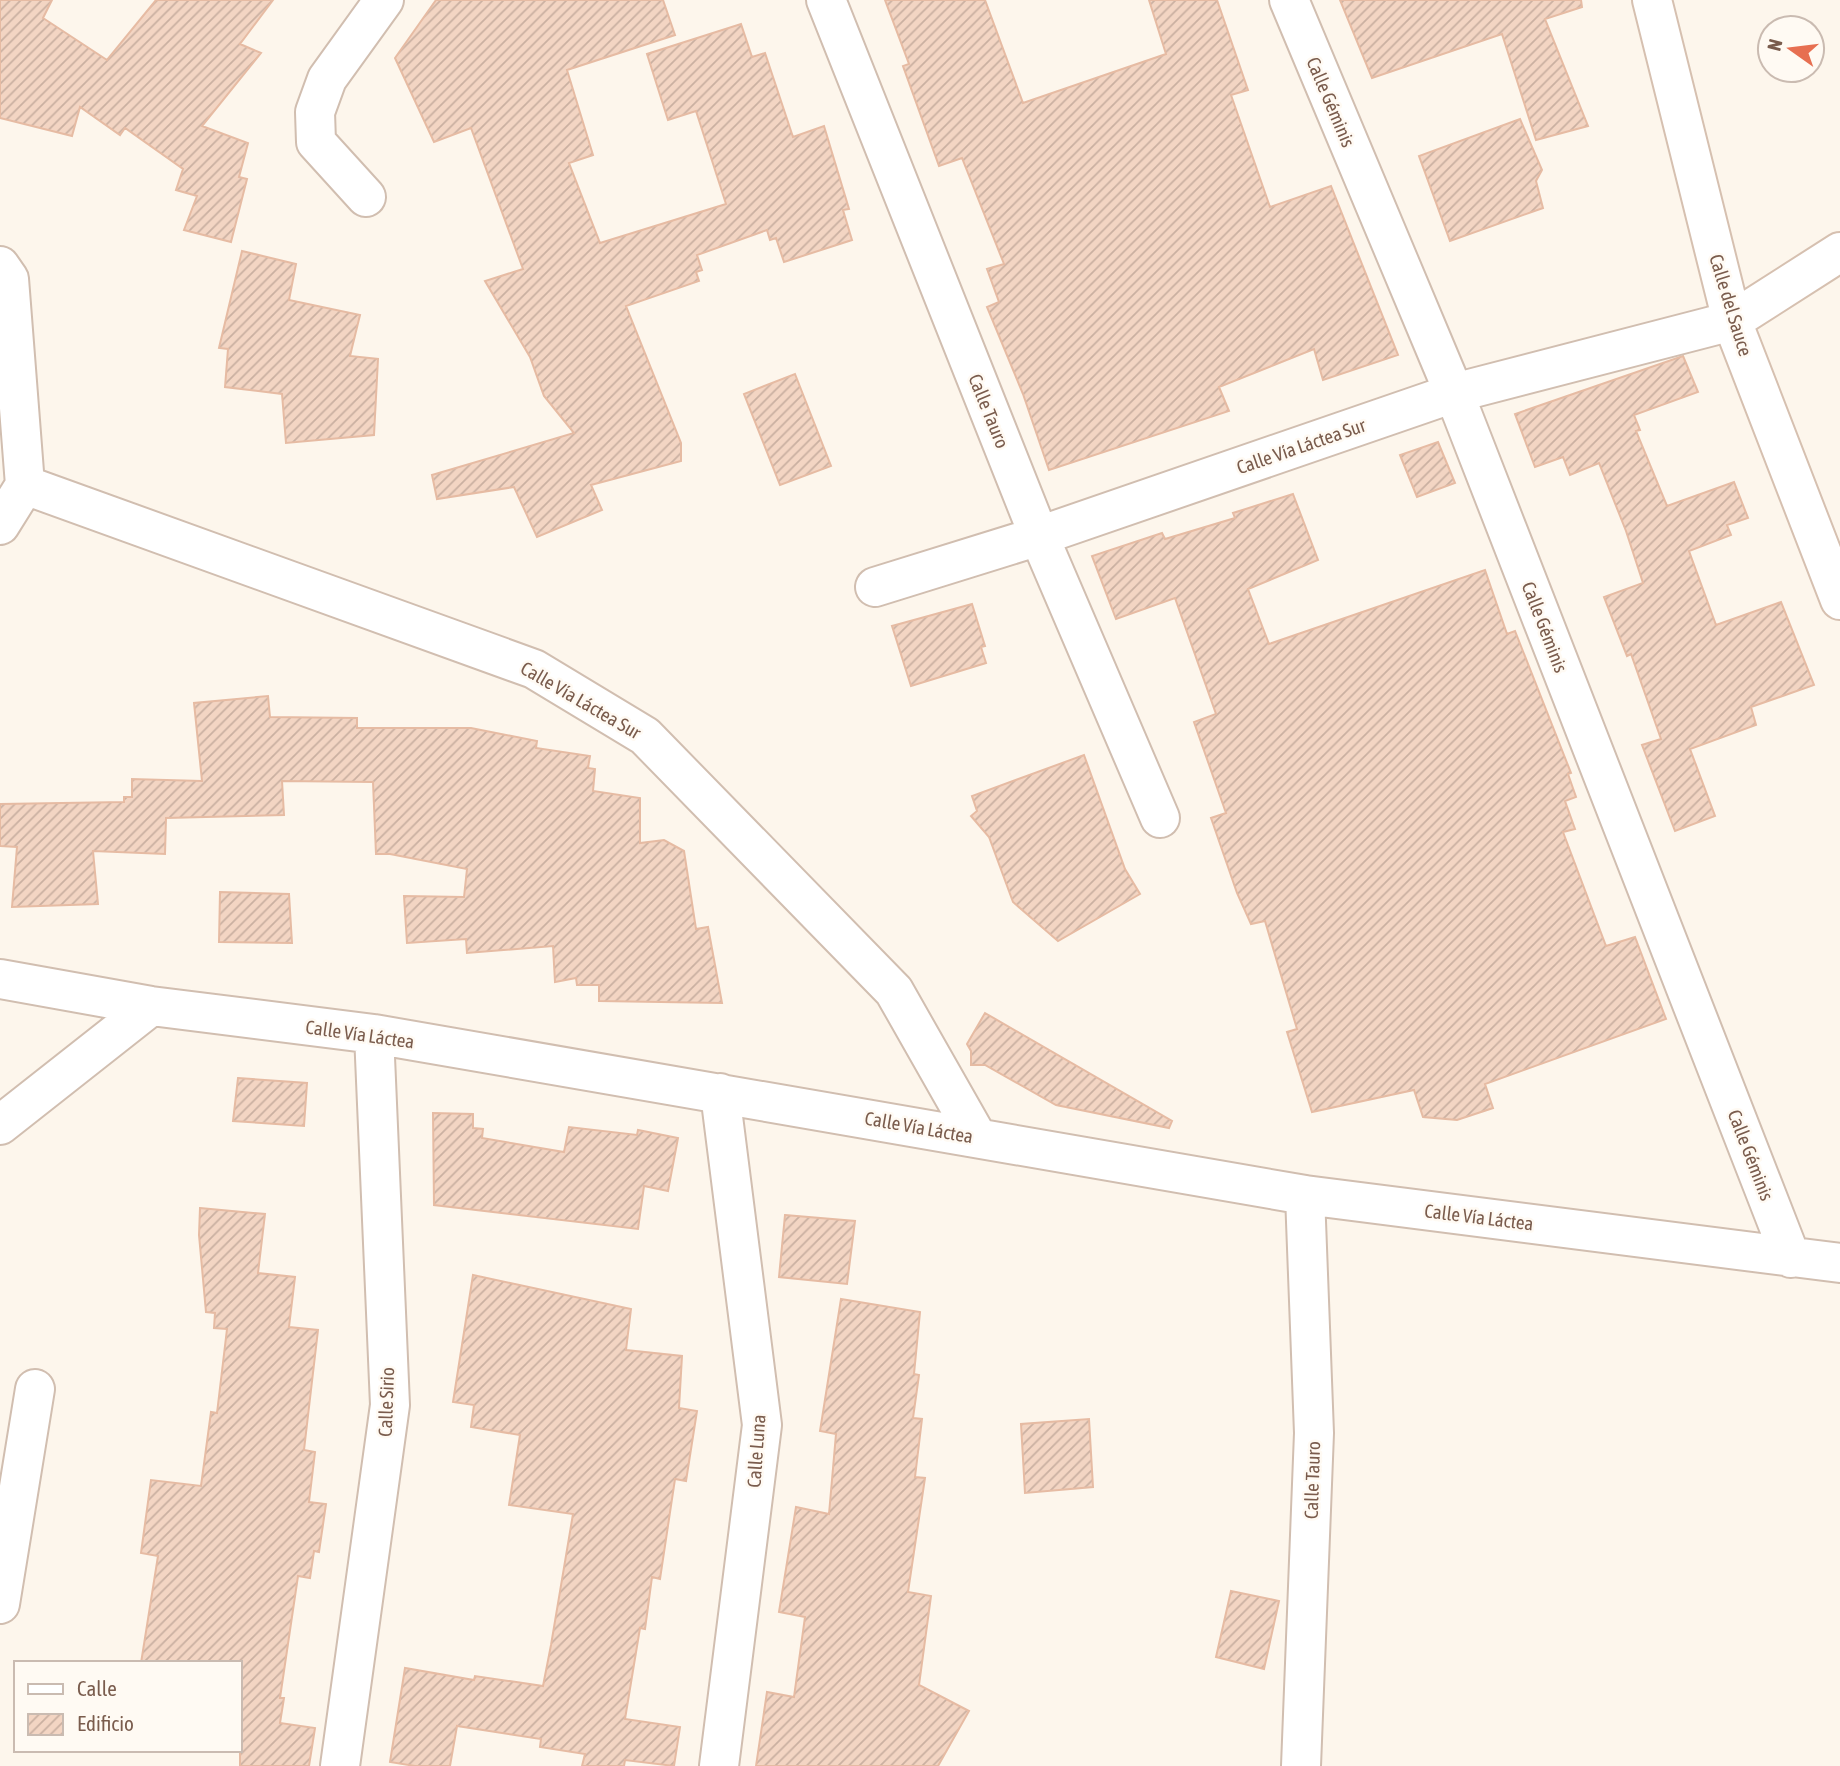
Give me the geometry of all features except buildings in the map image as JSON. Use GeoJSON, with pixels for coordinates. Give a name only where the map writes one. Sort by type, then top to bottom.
{"type":"FeatureCollection","features":[{"type":"Feature","properties":{"kind":"street"},"geometry":{"type":"LineString","coordinates":[[366,197],[316,142],[316,112],[327,79],[384,0]]}},
{"type":"Feature","properties":{"kind":"street","name":"Calle Tauro"},"geometry":{"type":"LineString","coordinates":[[826,0],[1039,536],[1160,818]]}},
{"type":"Feature","properties":{"kind":"street","name":"Calle Géminis"},"geometry":{"type":"LineString","coordinates":[[1289,0],[1454,393],[1791,1258]]}},
{"type":"Feature","properties":{"kind":"street","name":"Calle del Sauce"},"geometry":{"type":"LineString","coordinates":[[1652,0],[1732,321],[1840,600]]}},
{"type":"Feature","properties":{"kind":"street","name":"Calle Vía Láctea Sur"},"geometry":{"type":"LineString","coordinates":[[875,587],[1039,536],[1454,393],[1732,321],[1840,252]]}},
{"type":"Feature","properties":{"kind":"street"},"geometry":{"type":"LineString","coordinates":[[0,266],[9,279],[25,485],[0,525]]}},
{"type":"Feature","properties":{"kind":"street","name":"Calle Vía Láctea Sur"},"geometry":{"type":"LineString","coordinates":[[25,485],[534,668],[645,736],[894,991],[977,1136]]}},
{"type":"Feature","properties":{"kind":"street","name":"Calle Vía Láctea"},"geometry":{"type":"LineString","coordinates":[[0,979],[151,1006],[374,1034],[977,1136],[1305,1195],[1840,1263]]}},
{"type":"Feature","properties":{"kind":"street"},"geometry":{"type":"LineString","coordinates":[[0,1125],[151,1006]]}},
{"type":"Feature","properties":{"kind":"street","name":"Calle Sirio"},"geometry":{"type":"LineString","coordinates":[[340,1766],[390,1405],[374,1034]]}},
{"type":"Feature","properties":{"kind":"street","name":"Calle Luna"},"geometry":{"type":"LineString","coordinates":[[719,1766],[762,1425],[720,1093]]}},
{"type":"Feature","properties":{"kind":"street","name":"Calle Tauro"},"geometry":{"type":"LineString","coordinates":[[1301,1766],[1314,1433],[1305,1195]]}},
{"type":"Feature","properties":{"kind":"street"},"geometry":{"type":"LineString","coordinates":[[0,1604],[35,1389]]}}]}
